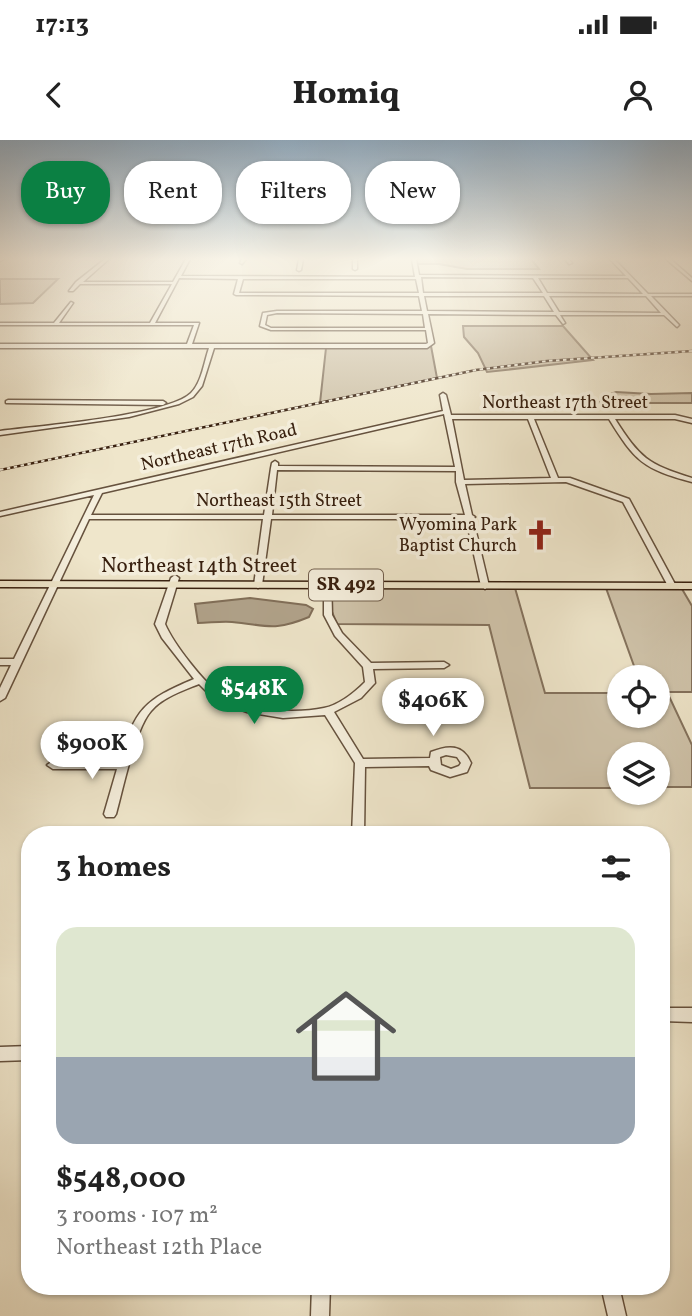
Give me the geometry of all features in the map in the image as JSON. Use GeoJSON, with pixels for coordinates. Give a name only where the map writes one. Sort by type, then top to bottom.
{"type":"FeatureCollection","features":[{"type":"Feature","properties":{"kind":"main road","name":"Northeast 14th Street"},"geometry":{"type":"LineString","coordinates":[[0,577],[57,581]]}},
{"type":"Feature","properties":{"kind":"main road","name":"Northeast 14th Street"},"geometry":{"type":"LineString","coordinates":[[0,584],[57,581],[670,582],[692,579]]}},
{"type":"Feature","properties":{"kind":"main road","name":"Northeast 14th Street"},"geometry":{"type":"LineString","coordinates":[[670,582],[692,586]]}},
{"type":"Feature","properties":{"kind":"street"},"geometry":{"type":"LineString","coordinates":[[55,325],[63,314]]}},
{"type":"Feature","properties":{"kind":"street"},"geometry":{"type":"LineString","coordinates":[[151,324],[157,314]]}},
{"type":"Feature","properties":{"kind":"street"},"geometry":{"type":"LineString","coordinates":[[265,314],[262,326],[265,328],[429,329]]}},
{"type":"Feature","properties":{"kind":"street"},"geometry":{"type":"LineString","coordinates":[[0,346],[427,346],[431,343],[425,314]]}},
{"type":"Feature","properties":{"kind":"street"},"geometry":{"type":"LineString","coordinates":[[550,314],[666,314],[677,326]]}},
{"type":"Feature","properties":{"kind":"street"},"geometry":{"type":"LineString","coordinates":[[558,314],[563,323]]}},
{"type":"Feature","properties":{"kind":"street"},"geometry":{"type":"LineString","coordinates":[[0,324],[197,324],[189,347]]}},
{"type":"Feature","properties":{"kind":"street"},"geometry":{"type":"LineString","coordinates":[[0,433],[106,418],[178,403],[196,390],[212,347]]}},
{"type":"Feature","properties":{"kind":"street"},"geometry":{"type":"LineString","coordinates":[[443,395],[456,468],[471,517],[484,582]]}},
{"type":"Feature","properties":{"kind":"street"},"geometry":{"type":"LineString","coordinates":[[8,402],[178,403]]}},
{"type":"Feature","properties":{"kind":"street","name":"Northeast 17th Street"},"geometry":{"type":"LineString","coordinates":[[447,415],[675,417],[689,420]]}},
{"type":"Feature","properties":{"kind":"street","name":"Northeast 17th Road"},"geometry":{"type":"LineString","coordinates":[[0,514],[447,415]]}},
{"type":"Feature","properties":{"kind":"street"},"geometry":{"type":"LineString","coordinates":[[530,417],[555,479]]}},
{"type":"Feature","properties":{"kind":"street"},"geometry":{"type":"LineString","coordinates":[[611,417],[634,454],[645,464],[692,480]]}},
{"type":"Feature","properties":{"kind":"street"},"geometry":{"type":"LineString","coordinates":[[258,581],[276,451]]}},
{"type":"Feature","properties":{"kind":"street"},"geometry":{"type":"LineString","coordinates":[[274,468],[456,468]]}},
{"type":"Feature","properties":{"kind":"street"},"geometry":{"type":"LineString","coordinates":[[460,482],[567,480],[626,501],[670,582]]}},
{"type":"Feature","properties":{"kind":"street"},"geometry":{"type":"LineString","coordinates":[[0,698],[99,491]]}},
{"type":"Feature","properties":{"kind":"street","name":"Northeast 15th Street"},"geometry":{"type":"LineString","coordinates":[[86,517],[471,517]]}},
{"type":"Feature","properties":{"kind":"street"},"geometry":{"type":"LineString","coordinates":[[174,581],[160,624],[165,636],[200,680],[219,698],[247,709],[283,715],[328,711],[357,696],[370,683],[368,666],[338,634],[328,615],[328,582]]}},
{"type":"Feature","properties":{"kind":"street"},"geometry":{"type":"LineString","coordinates":[[0,662],[18,662]]}},
{"type":"Feature","properties":{"kind":"street"},"geometry":{"type":"LineString","coordinates":[[368,666],[444,665]]}},
{"type":"Feature","properties":{"kind":"street"},"geometry":{"type":"LineString","coordinates":[[110,814],[136,724],[144,709],[160,696],[200,680]]}},
{"type":"Feature","properties":{"kind":"street"},"geometry":{"type":"LineString","coordinates":[[328,711],[360,763],[358,826]]}},
{"type":"Feature","properties":{"kind":"street"},"geometry":{"type":"LineString","coordinates":[[360,763],[433,762]]}},
{"type":"Feature","properties":{"kind":"street"},"geometry":{"type":"LineString","coordinates":[[52,765],[124,765]]}},
{"type":"Feature","properties":{"kind":"street"},"geometry":{"type":"LineString","coordinates":[[670,1015],[692,1015]]}},
{"type":"Feature","properties":{"kind":"street"},"geometry":{"type":"LineString","coordinates":[[1,1058],[21,1055]]}},
{"type":"Feature","properties":{"kind":"street"},"geometry":{"type":"LineString","coordinates":[[320,1316],[321,1295]]}},
{"type":"Feature","properties":{"kind":"street"},"geometry":{"type":"LineString","coordinates":[[612,1295],[617,1316]]}},
{"type":"Feature","properties":{"kind":"shaded area"},"geometry":{"type":"Polygon","coordinates":[[[463,326],[563,326],[593,360],[487,372],[478,353],[464,337],[463,326]]]}},
{"type":"Feature","properties":{"kind":"shaded area"},"geometry":{"type":"Polygon","coordinates":[[[431,346],[437,378],[320,403],[326,348],[431,346]]]}},
{"type":"Feature","properties":{"kind":"shaded area"},"geometry":{"type":"Polygon","coordinates":[[[616,392],[692,393],[692,403],[599,403],[605,396],[616,392]]]}},
{"type":"Feature","properties":{"kind":"shaded area"},"geometry":{"type":"Polygon","coordinates":[[[332,588],[515,588],[545,693],[607,693],[607,728],[670,728],[670,698],[692,745],[692,787],[670,787],[670,742],[607,742],[607,788],[530,788],[489,625],[337,624],[332,612],[332,588]]]}},
{"type":"Feature","properties":{"kind":"shaded area"},"geometry":{"type":"Polygon","coordinates":[[[606,588],[682,589],[692,606],[692,692],[670,692],[670,665],[634,665],[606,588]]]}},
{"type":"Feature","properties":{"kind":"shaded area"},"geometry":{"type":"Polygon","coordinates":[[[250,598],[306,605],[313,609],[309,617],[287,625],[198,623],[195,604],[250,598]]]}},
{"type":"Feature","properties":{"kind":"railway"},"geometry":{"type":"LineString","coordinates":[[0,470],[476,370],[547,361],[692,351]]}},
{"type":"Feature","properties":{"kind":"place","name":"Wyomina Park Baptist Church"},"geometry":{"type":"Point","coordinates":[540,535]}}]}
